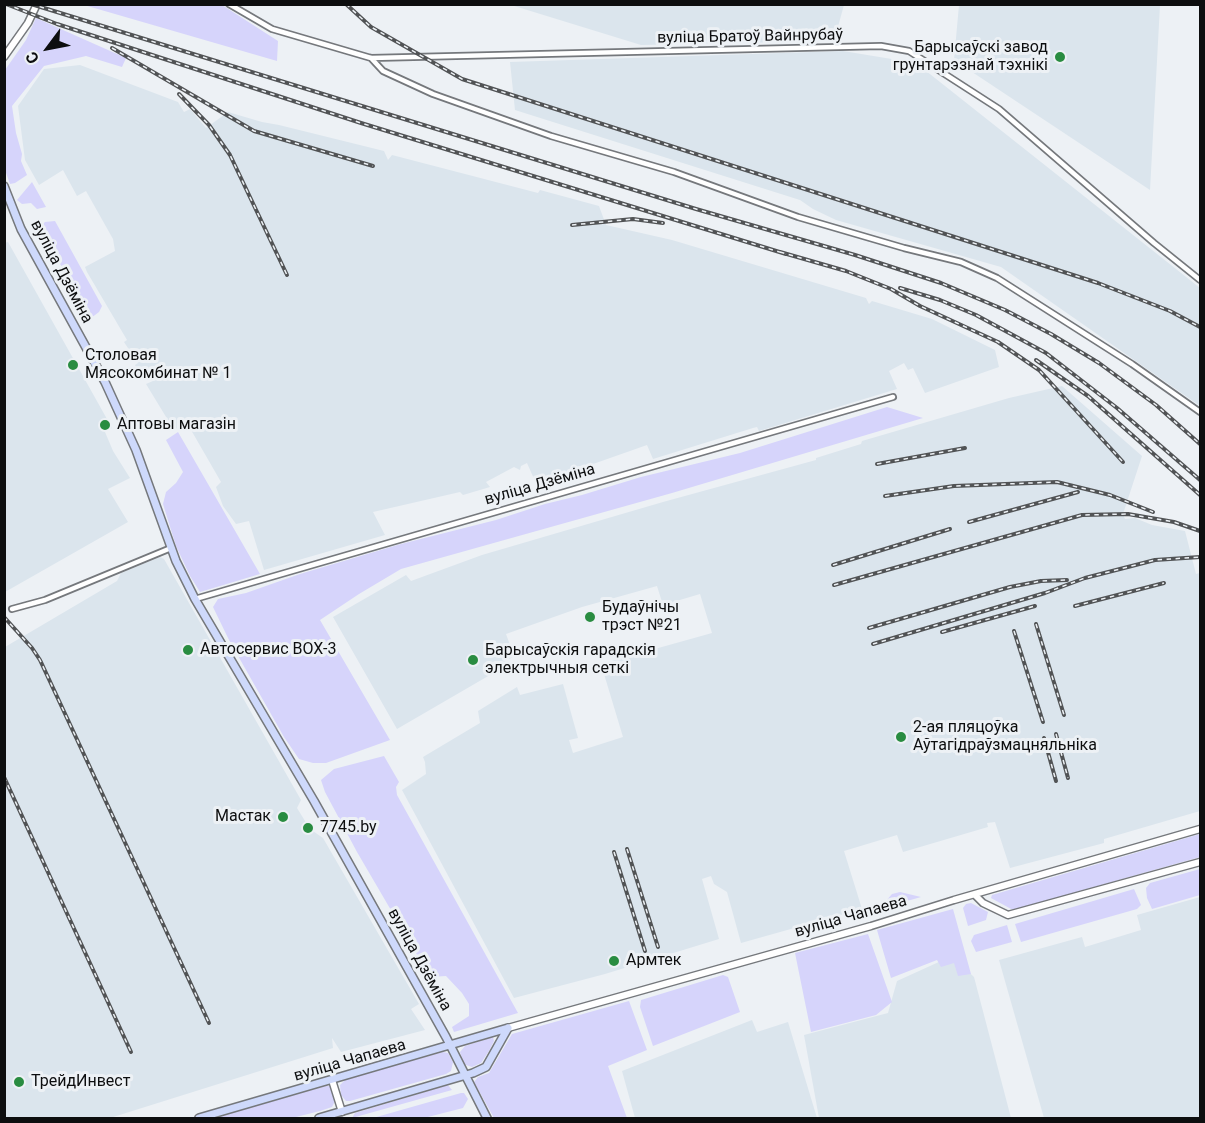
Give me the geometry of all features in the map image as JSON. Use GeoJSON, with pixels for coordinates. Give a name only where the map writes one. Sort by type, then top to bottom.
{"type":"FeatureCollection","features":[{"type":"Feature","properties":{"kind":"main road","name":"вуліца Дзёміна"},"geometry":{"type":"LineString","coordinates":[[4,186],[21,229],[105,382],[136,450],[171,548],[195,599],[290,759],[450,1045],[487,1119]]}},
{"type":"Feature","properties":{"kind":"main road","name":"вуліца Чапаева"},"geometry":{"type":"LineString","coordinates":[[199,1119],[508,1028]]}},
{"type":"Feature","properties":{"kind":"main road"},"geometry":{"type":"LineString","coordinates":[[319,1119],[486,1067],[508,1028]]}},
{"type":"Feature","properties":{"kind":"street"},"geometry":{"type":"LineString","coordinates":[[4,57],[37,4]]}},
{"type":"Feature","properties":{"kind":"street","name":"вуліца Братоў Вайнрубаў"},"geometry":{"type":"LineString","coordinates":[[229,4],[272,28],[371,58],[881,45],[909,51],[999,109],[1200,280]]}},
{"type":"Feature","properties":{"kind":"street"},"geometry":{"type":"LineString","coordinates":[[371,58],[383,71],[433,94],[551,136],[674,172],[798,217],[961,262],[996,278],[1132,364],[1200,412]]}},
{"type":"Feature","properties":{"kind":"street","name":"вуліца Дзёміна"},"geometry":{"type":"LineString","coordinates":[[195,599],[893,397]]}},
{"type":"Feature","properties":{"kind":"street"},"geometry":{"type":"LineString","coordinates":[[12,609],[45,600],[171,548]]}},
{"type":"Feature","properties":{"kind":"street","name":"вуліца Чапаева"},"geometry":{"type":"LineString","coordinates":[[508,1028],[871,926],[1200,828]]}},
{"type":"Feature","properties":{"kind":"street"},"geometry":{"type":"LineString","coordinates":[[975,895],[983,903],[1008,915],[1200,862]]}},
{"type":"Feature","properties":{"kind":"street"},"geometry":{"type":"LineString","coordinates":[[332,1080],[342,1112]]}},
{"type":"Feature","properties":{"kind":"shaded area"},"geometry":{"type":"Polygon","coordinates":[[[84,5],[222,5],[278,41],[277,61],[84,5]]]}},
{"type":"Feature","properties":{"kind":"shaded area"},"geometry":{"type":"Polygon","coordinates":[[[511,5],[844,5],[834,41],[641,45],[511,5]]]}},
{"type":"Feature","properties":{"kind":"shaded area"},"geometry":{"type":"Polygon","coordinates":[[[959,5],[1160,5],[1150,190],[954,60],[959,5]]]}},
{"type":"Feature","properties":{"kind":"shaded area"},"geometry":{"type":"Polygon","coordinates":[[[36,18],[126,58],[122,67],[86,56],[44,66],[12,106],[22,154],[21,161],[27,175],[10,184],[4,167],[5,70],[26,40],[36,18]]]}},
{"type":"Feature","properties":{"kind":"shaded area"},"geometry":{"type":"Polygon","coordinates":[[[843,51],[916,63],[1200,288],[1200,406],[1001,267],[836,220],[800,200],[515,110],[510,62],[843,51]]]}},
{"type":"Feature","properties":{"kind":"shaded area"},"geometry":{"type":"Polygon","coordinates":[[[80,65],[178,102],[184,112],[190,109],[206,128],[228,112],[384,151],[388,160],[392,155],[538,193],[540,190],[599,206],[606,225],[672,240],[866,298],[869,304],[872,301],[932,319],[995,350],[999,367],[925,393],[913,368],[908,370],[904,363],[889,371],[897,389],[759,431],[757,427],[753,428],[653,459],[647,445],[542,482],[535,481],[527,463],[521,466],[520,470],[514,467],[486,482],[490,487],[463,495],[460,492],[373,512],[385,535],[264,570],[249,521],[236,524],[223,506],[216,487],[221,482],[187,423],[174,430],[146,384],[153,381],[146,369],[139,372],[135,365],[138,363],[124,342],[127,340],[87,272],[85,267],[115,251],[113,239],[86,191],[77,196],[63,170],[39,185],[25,160],[18,106],[44,69],[80,65]]]}},
{"type":"Feature","properties":{"kind":"shaded area"},"geometry":{"type":"Polygon","coordinates":[[[32,182],[46,207],[37,209],[31,203],[22,204],[17,200],[32,182]]]}},
{"type":"Feature","properties":{"kind":"shaded area"},"geometry":{"type":"Polygon","coordinates":[[[55,221],[102,306],[99,312],[91,318],[59,262],[60,256],[54,255],[39,228],[45,222],[55,221]]]}},
{"type":"Feature","properties":{"kind":"shaded area"},"geometry":{"type":"Polygon","coordinates":[[[8,242],[112,428],[105,432],[113,451],[130,478],[108,489],[128,522],[5,592],[4,243],[8,242]]]}},
{"type":"Feature","properties":{"kind":"shaded area"},"geometry":{"type":"Polygon","coordinates":[[[1062,386],[1142,456],[1123,514],[1125,519],[1135,518],[1152,525],[1185,531],[1196,574],[1200,573],[1200,811],[1104,839],[1104,843],[1010,868],[995,822],[987,823],[988,827],[903,852],[897,835],[844,851],[862,909],[741,943],[727,892],[714,884],[711,876],[702,879],[719,939],[605,974],[514,998],[402,790],[426,774],[423,757],[480,723],[478,711],[517,687],[520,695],[563,684],[578,738],[569,740],[573,753],[623,737],[601,664],[712,633],[700,594],[663,605],[657,586],[582,607],[506,634],[514,656],[502,664],[502,668],[397,729],[333,617],[406,575],[411,581],[482,555],[816,460],[816,458],[861,444],[862,441],[1009,398],[1062,386]]]}},
{"type":"Feature","properties":{"kind":"shaded area"},"geometry":{"type":"Polygon","coordinates":[[[887,407],[923,418],[672,493],[401,569],[359,594],[320,620],[390,740],[326,763],[313,763],[299,759],[229,640],[213,607],[218,599],[246,593],[300,574],[401,544],[496,520],[641,477],[740,453],[887,407]]]}},
{"type":"Feature","properties":{"kind":"shaded area"},"geometry":{"type":"Polygon","coordinates":[[[178,432],[260,574],[200,592],[190,576],[176,546],[163,504],[166,492],[183,472],[166,440],[178,432]]]}},
{"type":"Feature","properties":{"kind":"shaded area"},"geometry":{"type":"Polygon","coordinates":[[[160,557],[164,559],[301,800],[297,808],[310,829],[323,838],[419,1004],[411,1009],[425,1030],[341,1052],[332,1038],[333,1048],[110,1118],[5,1118],[5,647],[117,581],[121,573],[160,557]]]}},
{"type":"Feature","properties":{"kind":"shaded area"},"geometry":{"type":"Polygon","coordinates":[[[384,756],[399,782],[396,787],[397,795],[518,1013],[454,1032],[452,1027],[469,1016],[469,1004],[446,976],[430,977],[325,792],[321,780],[334,769],[384,756]]]}},
{"type":"Feature","properties":{"kind":"shaded area"},"geometry":{"type":"Polygon","coordinates":[[[1200,834],[1200,857],[1013,910],[991,898],[992,895],[1200,834]]]}},
{"type":"Feature","properties":{"kind":"shaded area"},"geometry":{"type":"Polygon","coordinates":[[[1200,869],[1200,895],[1152,909],[1146,888],[1150,883],[1200,869]]]}},
{"type":"Feature","properties":{"kind":"shaded area"},"geometry":{"type":"Polygon","coordinates":[[[1134,889],[1141,905],[1137,909],[1021,942],[1015,924],[1134,889]]]}},
{"type":"Feature","properties":{"kind":"shaded area"},"geometry":{"type":"Polygon","coordinates":[[[900,892],[921,897],[879,909],[892,894],[900,892]]]}},
{"type":"Feature","properties":{"kind":"shaded area"},"geometry":{"type":"Polygon","coordinates":[[[1200,897],[1200,1118],[1044,1118],[999,960],[1082,937],[1085,947],[1141,930],[1137,915],[1200,897]]]}},
{"type":"Feature","properties":{"kind":"shaded area"},"geometry":{"type":"Polygon","coordinates":[[[971,903],[988,912],[986,920],[968,926],[963,908],[966,904],[971,903]]]}},
{"type":"Feature","properties":{"kind":"shaded area"},"geometry":{"type":"Polygon","coordinates":[[[953,909],[971,974],[958,976],[954,963],[941,967],[937,960],[891,978],[877,930],[953,909]]]}},
{"type":"Feature","properties":{"kind":"shaded area"},"geometry":{"type":"Polygon","coordinates":[[[1007,925],[1012,942],[976,952],[971,941],[974,935],[1007,925]]]}},
{"type":"Feature","properties":{"kind":"shaded area"},"geometry":{"type":"Polygon","coordinates":[[[868,934],[892,1002],[876,1015],[811,1032],[795,953],[868,934]]]}},
{"type":"Feature","properties":{"kind":"shaded area"},"geometry":{"type":"Polygon","coordinates":[[[952,956],[974,977],[1011,1118],[819,1118],[804,1035],[888,1013],[897,981],[952,956]]]}},
{"type":"Feature","properties":{"kind":"shaded area"},"geometry":{"type":"Polygon","coordinates":[[[723,975],[728,977],[740,1012],[653,1046],[640,1007],[641,1000],[723,975]]]}},
{"type":"Feature","properties":{"kind":"shaded area"},"geometry":{"type":"Polygon","coordinates":[[[629,1001],[647,1050],[608,1066],[627,1118],[494,1118],[474,1082],[478,1077],[489,1073],[512,1034],[629,1001]]]}},
{"type":"Feature","properties":{"kind":"shaded area"},"geometry":{"type":"Polygon","coordinates":[[[752,1020],[757,1032],[788,1022],[817,1118],[635,1118],[622,1071],[752,1020]]]}},
{"type":"Feature","properties":{"kind":"shaded area"},"geometry":{"type":"Polygon","coordinates":[[[493,1037],[494,1041],[481,1063],[472,1067],[463,1064],[460,1052],[465,1046],[493,1037]]]}},
{"type":"Feature","properties":{"kind":"shaded area"},"geometry":{"type":"Polygon","coordinates":[[[443,1052],[448,1053],[453,1062],[451,1071],[446,1074],[350,1101],[346,1101],[341,1095],[340,1085],[346,1079],[443,1052]]]}},
{"type":"Feature","properties":{"kind":"shaded area"},"geometry":{"type":"Polygon","coordinates":[[[448,1085],[452,1090],[352,1118],[355,1113],[448,1085]]]}},
{"type":"Feature","properties":{"kind":"shaded area"},"geometry":{"type":"Polygon","coordinates":[[[330,1086],[333,1090],[335,1101],[332,1107],[320,1111],[292,1118],[213,1118],[330,1086]]]}},
{"type":"Feature","properties":{"kind":"shaded area"},"geometry":{"type":"Polygon","coordinates":[[[464,1093],[468,1099],[463,1108],[424,1118],[373,1118],[464,1093]]]}},
{"type":"Feature","properties":{"kind":"railway"},"geometry":{"type":"LineString","coordinates":[[6,4],[57,24],[361,123],[786,254]]}},
{"type":"Feature","properties":{"kind":"railway"},"geometry":{"type":"LineString","coordinates":[[31,4],[941,283],[1005,310],[1099,363],[1156,405],[1200,444]]}},
{"type":"Feature","properties":{"kind":"railway"},"geometry":{"type":"LineString","coordinates":[[346,4],[371,27],[462,79],[1098,283],[1170,311],[1200,327]]}},
{"type":"Feature","properties":{"kind":"railway"},"geometry":{"type":"LineString","coordinates":[[112,48],[254,131],[373,166]]}},
{"type":"Feature","properties":{"kind":"railway"},"geometry":{"type":"LineString","coordinates":[[179,94],[209,125],[230,155],[287,275]]}},
{"type":"Feature","properties":{"kind":"railway"},"geometry":{"type":"LineString","coordinates":[[572,225],[633,219],[663,223]]}},
{"type":"Feature","properties":{"kind":"railway"},"geometry":{"type":"LineString","coordinates":[[780,252],[846,271],[891,289],[920,306],[998,342],[1039,370],[1123,462]]}},
{"type":"Feature","properties":{"kind":"railway"},"geometry":{"type":"LineString","coordinates":[[900,288],[940,300],[976,315],[1046,353],[1117,408],[1200,480]]}},
{"type":"Feature","properties":{"kind":"railway"},"geometry":{"type":"LineString","coordinates":[[1036,360],[1088,396],[1200,495]]}},
{"type":"Feature","properties":{"kind":"railway"},"geometry":{"type":"LineString","coordinates":[[877,464],[965,448]]}},
{"type":"Feature","properties":{"kind":"railway"},"geometry":{"type":"LineString","coordinates":[[885,496],[954,486],[1057,482],[1110,495],[1153,512]]}},
{"type":"Feature","properties":{"kind":"railway"},"geometry":{"type":"LineString","coordinates":[[969,522],[1078,492]]}},
{"type":"Feature","properties":{"kind":"railway"},"geometry":{"type":"LineString","coordinates":[[834,585],[1082,515],[1128,514],[1174,522],[1200,531]]}},
{"type":"Feature","properties":{"kind":"railway"},"geometry":{"type":"LineString","coordinates":[[833,565],[950,529]]}},
{"type":"Feature","properties":{"kind":"railway"},"geometry":{"type":"LineString","coordinates":[[873,644],[1045,593],[1085,578],[1155,560],[1200,557]]}},
{"type":"Feature","properties":{"kind":"railway"},"geometry":{"type":"LineString","coordinates":[[869,628],[1010,587],[1041,581],[1067,580]]}},
{"type":"Feature","properties":{"kind":"railway"},"geometry":{"type":"LineString","coordinates":[[1075,606],[1164,583]]}},
{"type":"Feature","properties":{"kind":"railway"},"geometry":{"type":"LineString","coordinates":[[942,632],[1035,606]]}},
{"type":"Feature","properties":{"kind":"railway"},"geometry":{"type":"LineString","coordinates":[[4,617],[40,660],[209,1023]]}},
{"type":"Feature","properties":{"kind":"railway"},"geometry":{"type":"LineString","coordinates":[[1036,624],[1064,715]]}},
{"type":"Feature","properties":{"kind":"railway"},"geometry":{"type":"LineString","coordinates":[[1014,631],[1043,722]]}},
{"type":"Feature","properties":{"kind":"railway"},"geometry":{"type":"LineString","coordinates":[[1056,734],[1068,778]]}},
{"type":"Feature","properties":{"kind":"railway"},"geometry":{"type":"LineString","coordinates":[[1044,738],[1056,781]]}},
{"type":"Feature","properties":{"kind":"railway"},"geometry":{"type":"LineString","coordinates":[[4,777],[131,1052]]}},
{"type":"Feature","properties":{"kind":"railway"},"geometry":{"type":"LineString","coordinates":[[627,849],[658,947]]}},
{"type":"Feature","properties":{"kind":"railway"},"geometry":{"type":"LineString","coordinates":[[614,852],[645,951]]}},
{"type":"Feature","properties":{"kind":"place","name":"Барысаўскі завод грунтарэзнай тэхнікі"},"geometry":{"type":"Point","coordinates":[1060,57]}},
{"type":"Feature","properties":{"kind":"place","name":"Столовая Мясокомбинат № 1"},"geometry":{"type":"Point","coordinates":[73,365]}},
{"type":"Feature","properties":{"kind":"place","name":"Аптовы магазін"},"geometry":{"type":"Point","coordinates":[105,425]}},
{"type":"Feature","properties":{"kind":"place","name":"Будаўнічы трэст №21"},"geometry":{"type":"Point","coordinates":[590,617]}},
{"type":"Feature","properties":{"kind":"place","name":"Автосервис BOX-3"},"geometry":{"type":"Point","coordinates":[188,650]}},
{"type":"Feature","properties":{"kind":"place","name":"Барысаўскія гарадскія электрычныя сеткі"},"geometry":{"type":"Point","coordinates":[473,660]}},
{"type":"Feature","properties":{"kind":"place","name":"2-ая пляцоўка Аўтагідраўзмацняльніка"},"geometry":{"type":"Point","coordinates":[901,737]}},
{"type":"Feature","properties":{"kind":"place","name":"Мастак"},"geometry":{"type":"Point","coordinates":[283,817]}},
{"type":"Feature","properties":{"kind":"place","name":"7745.by"},"geometry":{"type":"Point","coordinates":[308,828]}},
{"type":"Feature","properties":{"kind":"place","name":"Армтек"},"geometry":{"type":"Point","coordinates":[614,961]}},
{"type":"Feature","properties":{"kind":"place","name":"ТрейдИнвест"},"geometry":{"type":"Point","coordinates":[19,1082]}}]}
